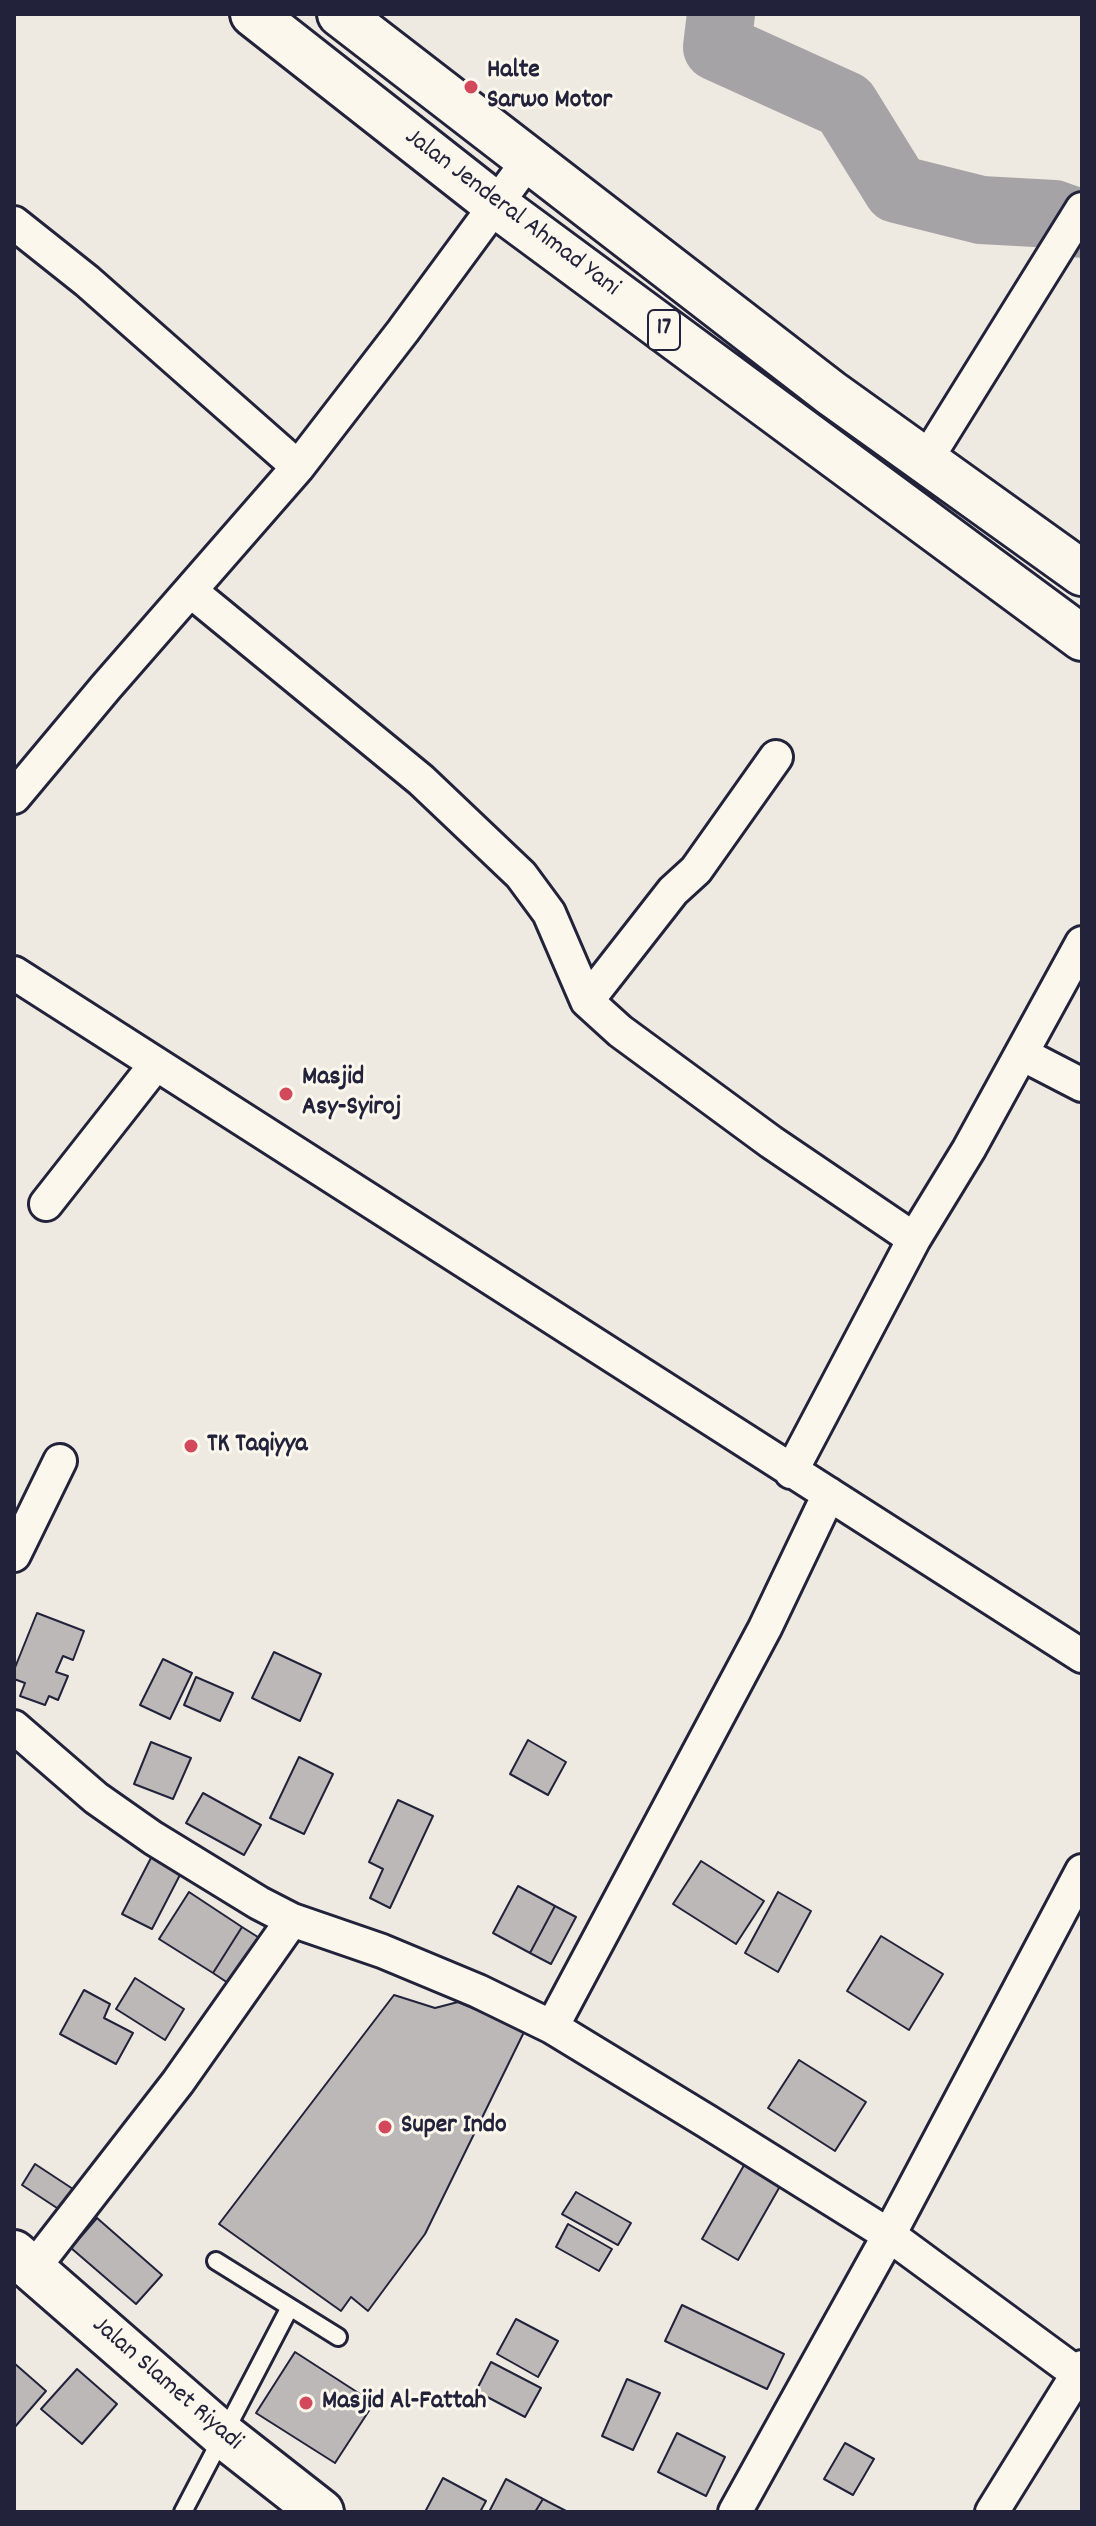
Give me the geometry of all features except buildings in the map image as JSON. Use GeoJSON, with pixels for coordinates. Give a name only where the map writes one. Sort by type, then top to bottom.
{"type":"FeatureCollection","features":[{"type":"Feature","properties":{"kind":"main road","name":"Jalan Jenderal Ahmad Yani"},"geometry":{"type":"LineString","coordinates":[[253,14],[496,205],[1082,638]]}},
{"type":"Feature","properties":{"kind":"main road","name":"Jalan Jenderal Ahmad Yani"},"geometry":{"type":"LineString","coordinates":[[340,14],[831,393],[1082,573]]}},
{"type":"Feature","properties":{"kind":"main road","name":"Jalan Slamet Riyadi"},"geometry":{"type":"LineString","coordinates":[[23,2261],[224,2436],[321,2512]]}},
{"type":"Feature","properties":{"kind":"street"},"geometry":{"type":"LineString","coordinates":[[14,797],[298,467],[528,161]]}},
{"type":"Feature","properties":{"kind":"street"},"geometry":{"type":"LineString","coordinates":[[926,460],[1082,209]]}},
{"type":"Feature","properties":{"kind":"street"},"geometry":{"type":"LineString","coordinates":[[14,223],[87,281],[298,467]]}},
{"type":"Feature","properties":{"kind":"street"},"geometry":{"type":"LineString","coordinates":[[192,592],[411,770],[521,875],[549,913],[587,1001],[620,1031],[771,1142],[914,1239]]}},
{"type":"Feature","properties":{"kind":"street"},"geometry":{"type":"LineString","coordinates":[[587,1001],[673,891],[696,870],[776,757]]}},
{"type":"Feature","properties":{"kind":"street"},"geometry":{"type":"LineString","coordinates":[[791,1472],[914,1239],[969,1149],[1082,943]]}},
{"type":"Feature","properties":{"kind":"street"},"geometry":{"type":"LineString","coordinates":[[14,973],[1082,1656]]}},
{"type":"Feature","properties":{"kind":"street"},"geometry":{"type":"LineString","coordinates":[[1022,1054],[1082,1085]]}},
{"type":"Feature","properties":{"kind":"street"},"geometry":{"type":"LineString","coordinates":[[46,1204],[156,1064]]}},
{"type":"Feature","properties":{"kind":"street"},"geometry":{"type":"LineString","coordinates":[[14,1555],[60,1461]]}},
{"type":"Feature","properties":{"kind":"street"},"geometry":{"type":"LineString","coordinates":[[552,2027],[765,1628],[829,1494]]}},
{"type":"Feature","properties":{"kind":"street"},"geometry":{"type":"LineString","coordinates":[[14,1727],[96,1798],[153,1838],[292,1920],[437,1974],[552,2027],[889,2235],[1081,2373],[992,2512]]}},
{"type":"Feature","properties":{"kind":"street"},"geometry":{"type":"LineString","coordinates":[[735,2512],[889,2235],[1082,1871]]}},
{"type":"Feature","properties":{"kind":"street"},"geometry":{"type":"LineString","coordinates":[[23,2261],[178,2082],[292,1920]]}},
{"type":"Feature","properties":{"kind":"lane"},"geometry":{"type":"LineString","coordinates":[[216,2261],[338,2337]]}},
{"type":"Feature","properties":{"kind":"lane"},"geometry":{"type":"LineString","coordinates":[[183,2512],[289,2309]]}},
{"type":"Feature","properties":{"kind":"waterway"},"geometry":{"type":"LineString","coordinates":[[721,14],[717,47],[845,105],[897,189],[981,210],[1054,214],[1082,224]]}},
{"type":"Feature","properties":{"kind":"place","name":"Halte Sarwo Motor"},"geometry":{"type":"Point","coordinates":[471,87]}},
{"type":"Feature","properties":{"kind":"place","name":"Masjid Asy-Syiroj"},"geometry":{"type":"Point","coordinates":[286,1094]}},
{"type":"Feature","properties":{"kind":"place","name":"TK Taqiyya"},"geometry":{"type":"Point","coordinates":[191,1446]}},
{"type":"Feature","properties":{"kind":"place","name":"Super Indo"},"geometry":{"type":"Point","coordinates":[385,2127]}},
{"type":"Feature","properties":{"kind":"place","name":"Masjid Al-Fattah"},"geometry":{"type":"Point","coordinates":[306,2403]}}]}
